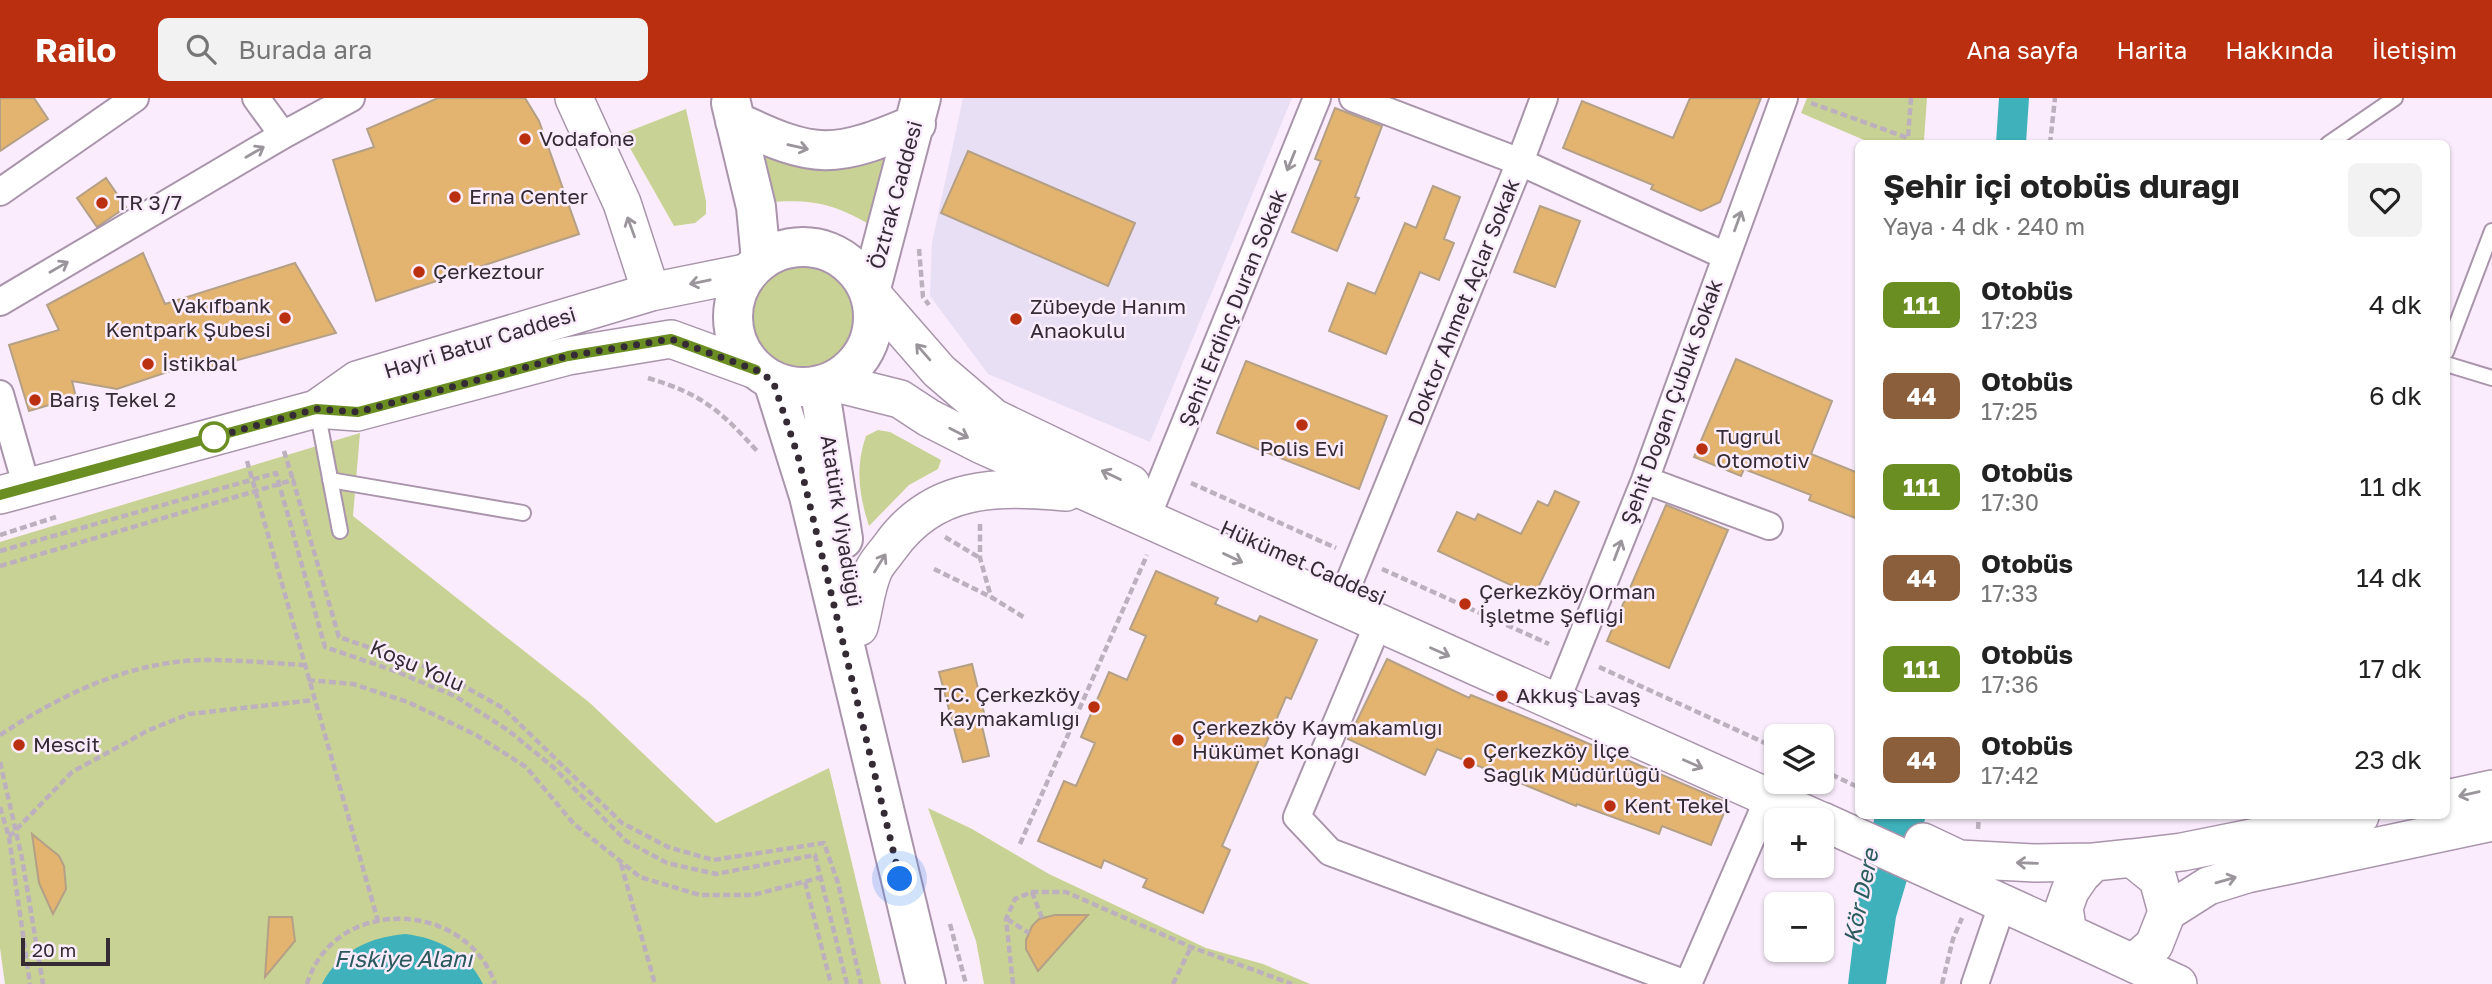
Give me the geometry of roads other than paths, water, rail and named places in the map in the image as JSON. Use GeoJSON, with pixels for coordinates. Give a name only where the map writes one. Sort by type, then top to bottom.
{"type":"FeatureCollection","features":[{"type":"Feature","properties":{"kind":"main road"},"geometry":{"type":"LineString","coordinates":[[574,98],[622,203],[651,292]]}},
{"type":"Feature","properties":{"kind":"main road"},"geometry":{"type":"LineString","coordinates":[[733,109],[790,146],[825,151],[848,150],[867,144],[918,111]]}},
{"type":"Feature","properties":{"kind":"main road"},"geometry":{"type":"LineString","coordinates":[[733,109],[756,207],[755,266]]}},
{"type":"Feature","properties":{"kind":"main road","name":"Öztrak Caddesi"},"geometry":{"type":"LineString","coordinates":[[870,292],[918,111]]}},
{"type":"Feature","properties":{"kind":"main road"},"geometry":{"type":"LineString","coordinates":[[802,247],[823,249],[843,259],[859,273],[870,292],[874,318],[869,344],[854,366],[825,383],[792,387],[765,375],[743,354],[735,335],[732,314],[737,294],[755,266],[780,250],[802,247]]}},
{"type":"Feature","properties":{"kind":"main road","name":"Hayri Batur Caddesi"},"geometry":{"type":"LineString","coordinates":[[319,422],[358,380],[651,292],[755,266]]}},
{"type":"Feature","properties":{"kind":"main road","name":"Hükümet Caddesi"},"geometry":{"type":"LineString","coordinates":[[870,292],[939,371],[994,418],[1155,507],[1425,617],[1566,680],[1807,795]]}},
{"type":"Feature","properties":{"kind":"main road","name":"Hayri Batur Caddesi"},"geometry":{"type":"LineString","coordinates":[[14,491],[319,422],[568,356],[671,339],[765,375]]}},
{"type":"Feature","properties":{"kind":"main road","name":"Atatürk Viyadüğü"},"geometry":{"type":"LineString","coordinates":[[765,375],[798,456],[926,984]]}},
{"type":"Feature","properties":{"kind":"main road","name":"Hükümet Caddesi"},"geometry":{"type":"LineString","coordinates":[[825,383],[900,399],[929,418],[980,444],[1097,495],[1155,507]]}},
{"type":"Feature","properties":{"kind":"main road","name":"Atatürk Viyadüğü"},"geometry":{"type":"LineString","coordinates":[[825,383],[859,627],[879,739],[943,984]]}},
{"type":"Feature","properties":{"kind":"main road"},"geometry":{"type":"LineString","coordinates":[[859,627],[874,569],[902,530],[925,512],[952,498],[1013,488],[1097,495]]}},
{"type":"Feature","properties":{"kind":"main road","name":"Hükümet Caddesi"},"geometry":{"type":"LineString","coordinates":[[1352,585],[1378,624],[1566,680]]}},
{"type":"Feature","properties":{"kind":"main road"},"geometry":{"type":"LineString","coordinates":[[1378,624],[1387,611],[1425,617]]}},
{"type":"Feature","properties":{"kind":"main road"},"geometry":{"type":"LineString","coordinates":[[2450,798],[2492,789]]}},
{"type":"Feature","properties":{"kind":"main road"},"geometry":{"type":"LineString","coordinates":[[1807,795],[1855,812]]}},
{"type":"Feature","properties":{"kind":"main road"},"geometry":{"type":"LineString","coordinates":[[1807,795],[1855,819]]}},
{"type":"Feature","properties":{"kind":"main road"},"geometry":{"type":"LineString","coordinates":[[1855,819],[1956,869],[2094,862],[2182,852],[2311,820]]}},
{"type":"Feature","properties":{"kind":"main road"},"geometry":{"type":"LineString","coordinates":[[1869,819],[1956,869],[2002,905],[2178,984]]}},
{"type":"Feature","properties":{"kind":"main road"},"geometry":{"type":"LineString","coordinates":[[2133,963],[2154,945],[2164,919],[2208,886],[2247,874],[2485,829]]}},
{"type":"Feature","properties":{"kind":"main road"},"geometry":{"type":"LineString","coordinates":[[2132,858],[2158,879],[2175,969],[2187,984]]}},
{"type":"Feature","properties":{"kind":"main road"},"geometry":{"type":"LineString","coordinates":[[2068,933],[2064,908],[2070,891],[2094,862]]}},
{"type":"Feature","properties":{"kind":"street"},"geometry":{"type":"LineString","coordinates":[[0,192],[135,98]]}},
{"type":"Feature","properties":{"kind":"street"},"geometry":{"type":"LineString","coordinates":[[256,98],[283,135]]}},
{"type":"Feature","properties":{"kind":"street"},"geometry":{"type":"LineString","coordinates":[[0,302],[283,135],[351,98]]}},
{"type":"Feature","properties":{"kind":"street","name":"Şehit Erdinç Duran Sokak"},"geometry":{"type":"LineString","coordinates":[[1155,507],[1317,98]]}},
{"type":"Feature","properties":{"kind":"street","name":"Doktor Ahmet Açlar Sokak"},"geometry":{"type":"LineString","coordinates":[[1352,585],[1520,162],[1353,98]]}},
{"type":"Feature","properties":{"kind":"street"},"geometry":{"type":"LineString","coordinates":[[1544,98],[1520,162],[1726,256]]}},
{"type":"Feature","properties":{"kind":"street","name":"Şehit Doğan Çubuk Sokak"},"geometry":{"type":"LineString","coordinates":[[1566,680],[1645,480],[1726,256],[1795,99]]}},
{"type":"Feature","properties":{"kind":"street"},"geometry":{"type":"LineString","coordinates":[[0,394],[14,491]]}},
{"type":"Feature","properties":{"kind":"street"},"geometry":{"type":"LineString","coordinates":[[1645,480],[1769,526]]}},
{"type":"Feature","properties":{"kind":"street"},"geometry":{"type":"LineString","coordinates":[[1378,624],[1297,817],[1330,852],[1687,984],[1807,795]]}},
{"type":"Feature","properties":{"kind":"street"},"geometry":{"type":"LineString","coordinates":[[1975,984],[2002,905]]}},
{"type":"Feature","properties":{"kind":"lane"},"geometry":{"type":"LineString","coordinates":[[2334,140],[2395,98]]}},
{"type":"Feature","properties":{"kind":"lane"},"geometry":{"type":"LineString","coordinates":[[2450,341],[2492,231]]}},
{"type":"Feature","properties":{"kind":"lane"},"geometry":{"type":"LineString","coordinates":[[2450,365],[2492,378]]}},
{"type":"Feature","properties":{"kind":"lane"},"geometry":{"type":"LineString","coordinates":[[319,422],[340,531]]}},
{"type":"Feature","properties":{"kind":"lane"},"geometry":{"type":"LineString","coordinates":[[330,480],[523,513]]}},
{"type":"Feature","properties":{"kind":"water"},"geometry":{"type":"Polygon","coordinates":[[[1999,98],[2029,98],[2026,140],[1996,140],[1999,98]]]}},
{"type":"Feature","properties":{"kind":"water","name":"Kör Dere"},"geometry":{"type":"Polygon","coordinates":[[[1874,819],[1925,819],[1896,917],[1886,984],[1848,984],[1862,870],[1874,819]]]}},
{"type":"Feature","properties":{"kind":"water","name":"Fıskiye Alanı"},"geometry":{"type":"Polygon","coordinates":[[[405,934],[429,939],[450,948],[469,963],[483,984],[322,984],[329,972],[347,954],[368,942],[405,934]]]}},
{"type":"Feature","properties":{"kind":"place","name":"Vodafone"},"geometry":{"type":"Point","coordinates":[525,139]}},
{"type":"Feature","properties":{"kind":"place","name":"Erna Center"},"geometry":{"type":"Point","coordinates":[455,197]}},
{"type":"Feature","properties":{"kind":"place","name":"TR 3/7"},"geometry":{"type":"Point","coordinates":[102,203]}},
{"type":"Feature","properties":{"kind":"place","name":"Çerkeztour"},"geometry":{"type":"Point","coordinates":[419,272]}},
{"type":"Feature","properties":{"kind":"place","name":"Vakıfbank Kentpark Şubesi"},"geometry":{"type":"Point","coordinates":[285,318]}},
{"type":"Feature","properties":{"kind":"place","name":"Zübeyde Hanım Anaokulu"},"geometry":{"type":"Point","coordinates":[1016,319]}},
{"type":"Feature","properties":{"kind":"place","name":"İstikbal"},"geometry":{"type":"Point","coordinates":[148,364]}},
{"type":"Feature","properties":{"kind":"place","name":"Barış Tekel 2"},"geometry":{"type":"Point","coordinates":[35,400]}},
{"type":"Feature","properties":{"kind":"place","name":"Polis Evi"},"geometry":{"type":"Point","coordinates":[1302,425]}},
{"type":"Feature","properties":{"kind":"place","name":"Tuğrul Otomotiv"},"geometry":{"type":"Point","coordinates":[1702,449]}},
{"type":"Feature","properties":{"kind":"place","name":"Çerkezköy Orman İşletme Şefliği"},"geometry":{"type":"Point","coordinates":[1465,604]}},
{"type":"Feature","properties":{"kind":"place","name":"Akkuş Lavaş"},"geometry":{"type":"Point","coordinates":[1502,696]}},
{"type":"Feature","properties":{"kind":"place","name":"T.C. Çerkezköy Kaymakamlığı"},"geometry":{"type":"Point","coordinates":[1094,707]}},
{"type":"Feature","properties":{"kind":"place","name":"Çerkezköy Kaymakamlığı Hükümet Konağı"},"geometry":{"type":"Point","coordinates":[1178,740]}},
{"type":"Feature","properties":{"kind":"place","name":"Mescit"},"geometry":{"type":"Point","coordinates":[19,745]}},
{"type":"Feature","properties":{"kind":"place","name":"Çerkezköy İlçe Sağlık Müdürlüğü"},"geometry":{"type":"Point","coordinates":[1469,763]}},
{"type":"Feature","properties":{"kind":"place","name":"Kent Tekel"},"geometry":{"type":"Point","coordinates":[1610,806]}}]}
